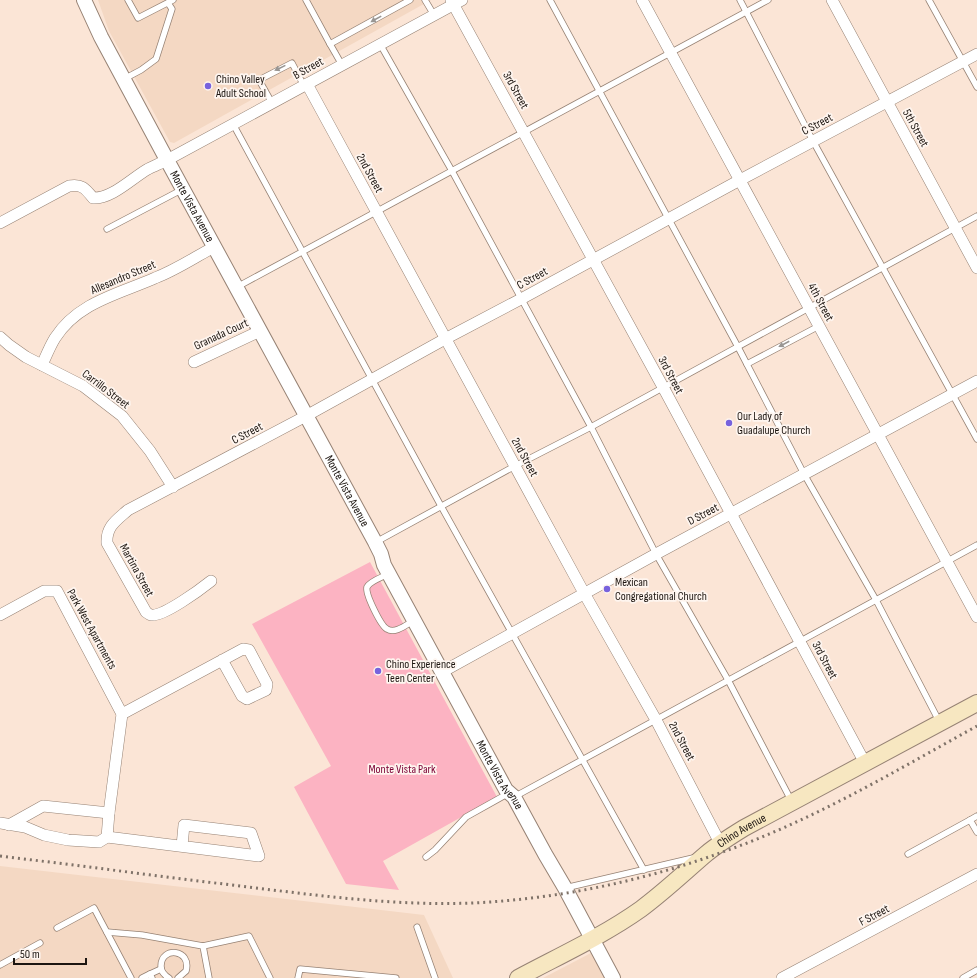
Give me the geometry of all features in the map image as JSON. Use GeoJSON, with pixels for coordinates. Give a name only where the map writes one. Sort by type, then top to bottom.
{"type":"FeatureCollection","features":[{"type":"Feature","properties":{"kind":"main road","name":"Chino Avenue"},"geometry":{"type":"LineString","coordinates":[[518,978],[592,939],[640,910],[720,843],[792,802],[977,703]]}},
{"type":"Feature","properties":{"kind":"street","name":"Monte Vista Avenue"},"geometry":{"type":"LineString","coordinates":[[84,0],[101,36],[167,160],[375,542],[381,554],[384,565],[506,790],[512,795],[565,888],[613,978]]}},
{"type":"Feature","properties":{"kind":"street","name":"4th Street"},"geometry":{"type":"LineString","coordinates":[[642,0],[977,617]]}},
{"type":"Feature","properties":{"kind":"street","name":"5th Street"},"geometry":{"type":"LineString","coordinates":[[832,0],[977,268]]}},
{"type":"Feature","properties":{"kind":"street","name":"B Street"},"geometry":{"type":"LineString","coordinates":[[1,221],[69,186],[82,186],[93,198],[104,196],[130,182],[148,169],[306,85],[434,15],[456,1]]}},
{"type":"Feature","properties":{"kind":"street","name":"3rd Street"},"geometry":{"type":"LineString","coordinates":[[456,1],[524,132],[865,763]]}},
{"type":"Feature","properties":{"kind":"street","name":"C Street"},"geometry":{"type":"LineString","coordinates":[[106,534],[110,526],[128,510],[306,416],[372,378],[886,101],[977,54]]}},
{"type":"Feature","properties":{"kind":"street","name":"2nd Street"},"geometry":{"type":"LineString","coordinates":[[306,85],[584,593],[656,720],[720,843]]}},
{"type":"Feature","properties":{"kind":"street","name":"Allesandro Street"},"geometry":{"type":"LineString","coordinates":[[42,365],[55,338],[64,326],[86,307],[98,300],[156,278],[214,247]]}},
{"type":"Feature","properties":{"kind":"street","name":"Granada Court"},"geometry":{"type":"LineString","coordinates":[[194,362],[260,331]]}},
{"type":"Feature","properties":{"kind":"street","name":"Carrillo Street"},"geometry":{"type":"LineString","coordinates":[[0,337],[9,345],[42,365],[83,386],[122,416],[150,451],[172,487]]}},
{"type":"Feature","properties":{"kind":"street","name":"D Street"},"geometry":{"type":"LineString","coordinates":[[442,672],[584,593],[977,381]]}},
{"type":"Feature","properties":{"kind":"street","name":"Martina Street"},"geometry":{"type":"LineString","coordinates":[[106,534],[107,543],[146,612],[151,615],[158,614],[195,594],[211,581]]}},
{"type":"Feature","properties":{"kind":"street","name":"Park West Apartments"},"geometry":{"type":"LineString","coordinates":[[0,615],[44,591],[56,591],[122,714]]}},
{"type":"Feature","properties":{"kind":"street"},"geometry":{"type":"LineString","coordinates":[[107,837],[122,714],[222,660],[244,649],[248,650],[267,684],[266,690],[247,699],[242,696],[222,660]]}},
{"type":"Feature","properties":{"kind":"street"},"geometry":{"type":"LineString","coordinates":[[4,824],[43,806],[109,813]]}},
{"type":"Feature","properties":{"kind":"street"},"geometry":{"type":"LineString","coordinates":[[4,824],[24,827],[44,835],[68,840],[99,842],[107,837],[259,856],[251,832],[184,825],[182,846]]}},
{"type":"Feature","properties":{"kind":"street","name":"F Street"},"geometry":{"type":"LineString","coordinates":[[782,978],[977,874]]}},
{"type":"Feature","properties":{"kind":"lane"},"geometry":{"type":"LineString","coordinates":[[124,79],[156,60],[172,9],[170,1],[138,18],[128,0]]}},
{"type":"Feature","properties":{"kind":"lane"},"geometry":{"type":"LineString","coordinates":[[306,0],[342,65]]}},
{"type":"Feature","properties":{"kind":"lane"},"geometry":{"type":"LineString","coordinates":[[330,44],[410,0]]}},
{"type":"Feature","properties":{"kind":"lane"},"geometry":{"type":"LineString","coordinates":[[425,0],[434,15]]}},
{"type":"Feature","properties":{"kind":"lane"},"geometry":{"type":"LineString","coordinates":[[550,0],[738,347],[804,474],[876,600],[939,723]]}},
{"type":"Feature","properties":{"kind":"lane"},"geometry":{"type":"LineString","coordinates":[[740,0],[813,141],[977,439]]}},
{"type":"Feature","properties":{"kind":"lane"},"geometry":{"type":"LineString","coordinates":[[236,287],[768,0]]}},
{"type":"Feature","properties":{"kind":"lane"},"geometry":{"type":"LineString","coordinates":[[929,0],[977,87]]}},
{"type":"Feature","properties":{"kind":"lane"},"geometry":{"type":"LineString","coordinates":[[380,44],[452,171],[591,427],[656,554],[728,680],[792,802]]}},
{"type":"Feature","properties":{"kind":"lane"},"geometry":{"type":"LineString","coordinates":[[272,103],[259,80],[276,70],[292,63],[306,85]]}},
{"type":"Feature","properties":{"kind":"lane"},"geometry":{"type":"LineString","coordinates":[[234,124],[441,506],[644,870]]}},
{"type":"Feature","properties":{"kind":"lane"},"geometry":{"type":"LineString","coordinates":[[107,228],[183,189]]}},
{"type":"Feature","properties":{"kind":"lane"},"geometry":{"type":"LineString","coordinates":[[375,542],[515,466],[591,427],[977,216]]}},
{"type":"Feature","properties":{"kind":"lane"},"geometry":{"type":"LineString","coordinates":[[747,364],[819,326]]}},
{"type":"Feature","properties":{"kind":"lane"},"geometry":{"type":"LineString","coordinates":[[426,857],[435,850],[466,817],[583,759],[977,545]]}},
{"type":"Feature","properties":{"kind":"lane"},"geometry":{"type":"LineString","coordinates":[[389,573],[371,583],[367,587],[369,599],[383,625],[387,629],[393,630],[414,620]]}},
{"type":"Feature","properties":{"kind":"lane"},"geometry":{"type":"LineString","coordinates":[[908,854],[977,816]]}},
{"type":"Feature","properties":{"kind":"lane"},"geometry":{"type":"LineString","coordinates":[[970,820],[977,832]]}},
{"type":"Feature","properties":{"kind":"lane"},"geometry":{"type":"LineString","coordinates":[[565,888],[683,861],[706,854]]}},
{"type":"Feature","properties":{"kind":"lane"},"geometry":{"type":"LineString","coordinates":[[57,928],[94,908],[131,978]]}},
{"type":"Feature","properties":{"kind":"lane"},"geometry":{"type":"LineString","coordinates":[[417,927],[435,978]]}},
{"type":"Feature","properties":{"kind":"lane"},"geometry":{"type":"LineString","coordinates":[[107,932],[203,946],[249,936],[270,978]]}},
{"type":"Feature","properties":{"kind":"lane"},"geometry":{"type":"LineString","coordinates":[[0,965],[40,943]]}},
{"type":"Feature","properties":{"kind":"lane"},"geometry":{"type":"LineString","coordinates":[[203,946],[209,978]]}},
{"type":"Feature","properties":{"kind":"lane"},"geometry":{"type":"LineString","coordinates":[[169,978],[165,976],[161,969],[162,960],[171,953],[183,956],[187,963],[186,971],[180,978]]}},
{"type":"Feature","properties":{"kind":"lane"},"geometry":{"type":"LineString","coordinates":[[142,978],[151,976],[161,969]]}},
{"type":"Feature","properties":{"kind":"lane"},"geometry":{"type":"LineString","coordinates":[[298,978],[300,970],[333,975],[396,978]]}},
{"type":"Feature","properties":{"kind":"lane"},"geometry":{"type":"LineString","coordinates":[[963,978],[977,970]]}},
{"type":"Feature","properties":{"kind":"shaded area","name":"Chino Valley Adult School"},"geometry":{"type":"Polygon","coordinates":[[[98,0],[431,0],[174,143],[170,142],[109,31],[98,0]]]}},
{"type":"Feature","properties":{"kind":"shaded area"},"geometry":{"type":"Polygon","coordinates":[[[0,866],[424,915],[453,978],[0,978],[0,866]]]}},
{"type":"Feature","properties":{"kind":"shaded area"},"geometry":{"type":"Polygon","coordinates":[[[591,953],[605,978],[543,978],[591,953]]]}},
{"type":"Feature","properties":{"kind":"green space","name":"Monte Vista Park"},"geometry":{"type":"Polygon","coordinates":[[[370,562],[497,797],[383,861],[399,890],[346,884],[294,787],[331,766],[252,624],[370,562]]]}},
{"type":"Feature","properties":{"kind":"railway"},"geometry":{"type":"LineString","coordinates":[[0,856],[360,900],[444,904],[505,901],[538,897],[636,879],[700,860],[763,837],[826,808],[977,726]]}},
{"type":"Feature","properties":{"kind":"place","name":"Chino Valley Adult School"},"geometry":{"type":"Point","coordinates":[208,86]}},
{"type":"Feature","properties":{"kind":"place","name":"Our Lady of Guadalupe Church"},"geometry":{"type":"Point","coordinates":[729,423]}},
{"type":"Feature","properties":{"kind":"place","name":"Mexican Congregational Church"},"geometry":{"type":"Point","coordinates":[607,589]}},
{"type":"Feature","properties":{"kind":"place","name":"Chino Experience Teen Center"},"geometry":{"type":"Point","coordinates":[378,671]}}]}
